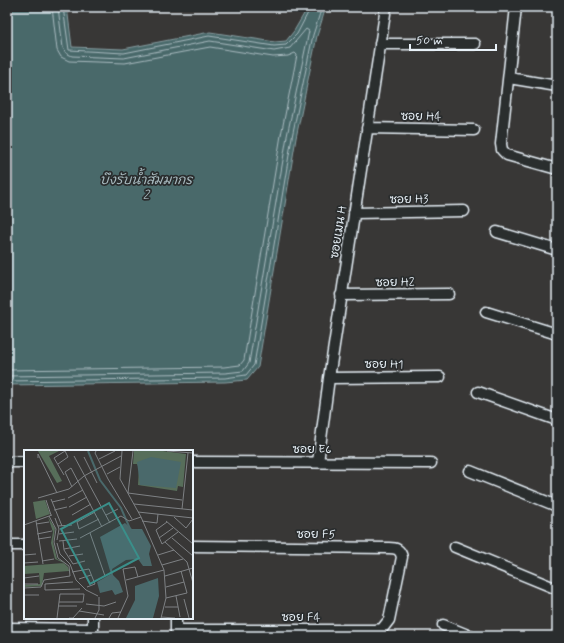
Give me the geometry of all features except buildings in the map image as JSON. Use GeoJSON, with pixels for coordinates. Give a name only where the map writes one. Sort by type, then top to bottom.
{"type":"FeatureCollection","features":[{"type":"Feature","properties":{"kind":"street","name":"ซอยเมน H"},"geometry":{"type":"LineString","coordinates":[[318,462],[341,296],[386,7]]}},
{"type":"Feature","properties":{"kind":"street"},"geometry":{"type":"LineString","coordinates":[[516,7],[510,78],[501,144],[502,150],[507,155],[515,158],[557,169]]}},
{"type":"Feature","properties":{"kind":"street"},"geometry":{"type":"LineString","coordinates":[[380,44],[475,44]]}},
{"type":"Feature","properties":{"kind":"street"},"geometry":{"type":"LineString","coordinates":[[510,78],[557,86]]}},
{"type":"Feature","properties":{"kind":"street","name":"ซอย H4"},"geometry":{"type":"LineString","coordinates":[[367,128],[474,130]]}},
{"type":"Feature","properties":{"kind":"street","name":"ซอย H3"},"geometry":{"type":"LineString","coordinates":[[354,213],[464,211]]}},
{"type":"Feature","properties":{"kind":"street"},"geometry":{"type":"LineString","coordinates":[[497,232],[557,250]]}},
{"type":"Feature","properties":{"kind":"street","name":"ซอย H2"},"geometry":{"type":"LineString","coordinates":[[341,296],[449,294]]}},
{"type":"Feature","properties":{"kind":"street"},"geometry":{"type":"LineString","coordinates":[[486,312],[557,334]]}},
{"type":"Feature","properties":{"kind":"street","name":"ซอย H1"},"geometry":{"type":"LineString","coordinates":[[329,378],[440,377]]}},
{"type":"Feature","properties":{"kind":"street"},"geometry":{"type":"LineString","coordinates":[[478,392],[557,420]]}},
{"type":"Feature","properties":{"kind":"street"},"geometry":{"type":"LineString","coordinates":[[7,462],[24,462]]}},
{"type":"Feature","properties":{"kind":"street","name":"ซอย E6"},"geometry":{"type":"LineString","coordinates":[[193,462],[431,463]]}},
{"type":"Feature","properties":{"kind":"street"},"geometry":{"type":"LineString","coordinates":[[470,471],[557,506]]}},
{"type":"Feature","properties":{"kind":"street"},"geometry":{"type":"LineString","coordinates":[[7,545],[24,545]]}},
{"type":"Feature","properties":{"kind":"street","name":"ซอย F5"},"geometry":{"type":"LineString","coordinates":[[193,546],[396,548],[401,552],[402,557],[396,588]]}},
{"type":"Feature","properties":{"kind":"street"},"geometry":{"type":"LineString","coordinates":[[455,547],[557,589]]}},
{"type":"Feature","properties":{"kind":"street","name":"ซอย F4"},"geometry":{"type":"LineString","coordinates":[[176,633],[382,629],[389,620],[396,588]]}},
{"type":"Feature","properties":{"kind":"street"},"geometry":{"type":"LineString","coordinates":[[7,628],[93,633],[93,619]]}},
{"type":"Feature","properties":{"kind":"street"},"geometry":{"type":"LineString","coordinates":[[176,619],[176,633]]}},
{"type":"Feature","properties":{"kind":"street"},"geometry":{"type":"LineString","coordinates":[[443,624],[470,636]]}},
{"type":"Feature","properties":{"kind":"water","name":"บึงรับน้ำสัมมากร 2"},"geometry":{"type":"Polygon","coordinates":[[[7,7],[67,7],[72,47],[123,49],[210,32],[275,42],[286,41],[294,31],[308,7],[326,7],[317,36],[296,138],[258,367],[247,380],[225,382],[7,385],[7,7]]]}}]}
